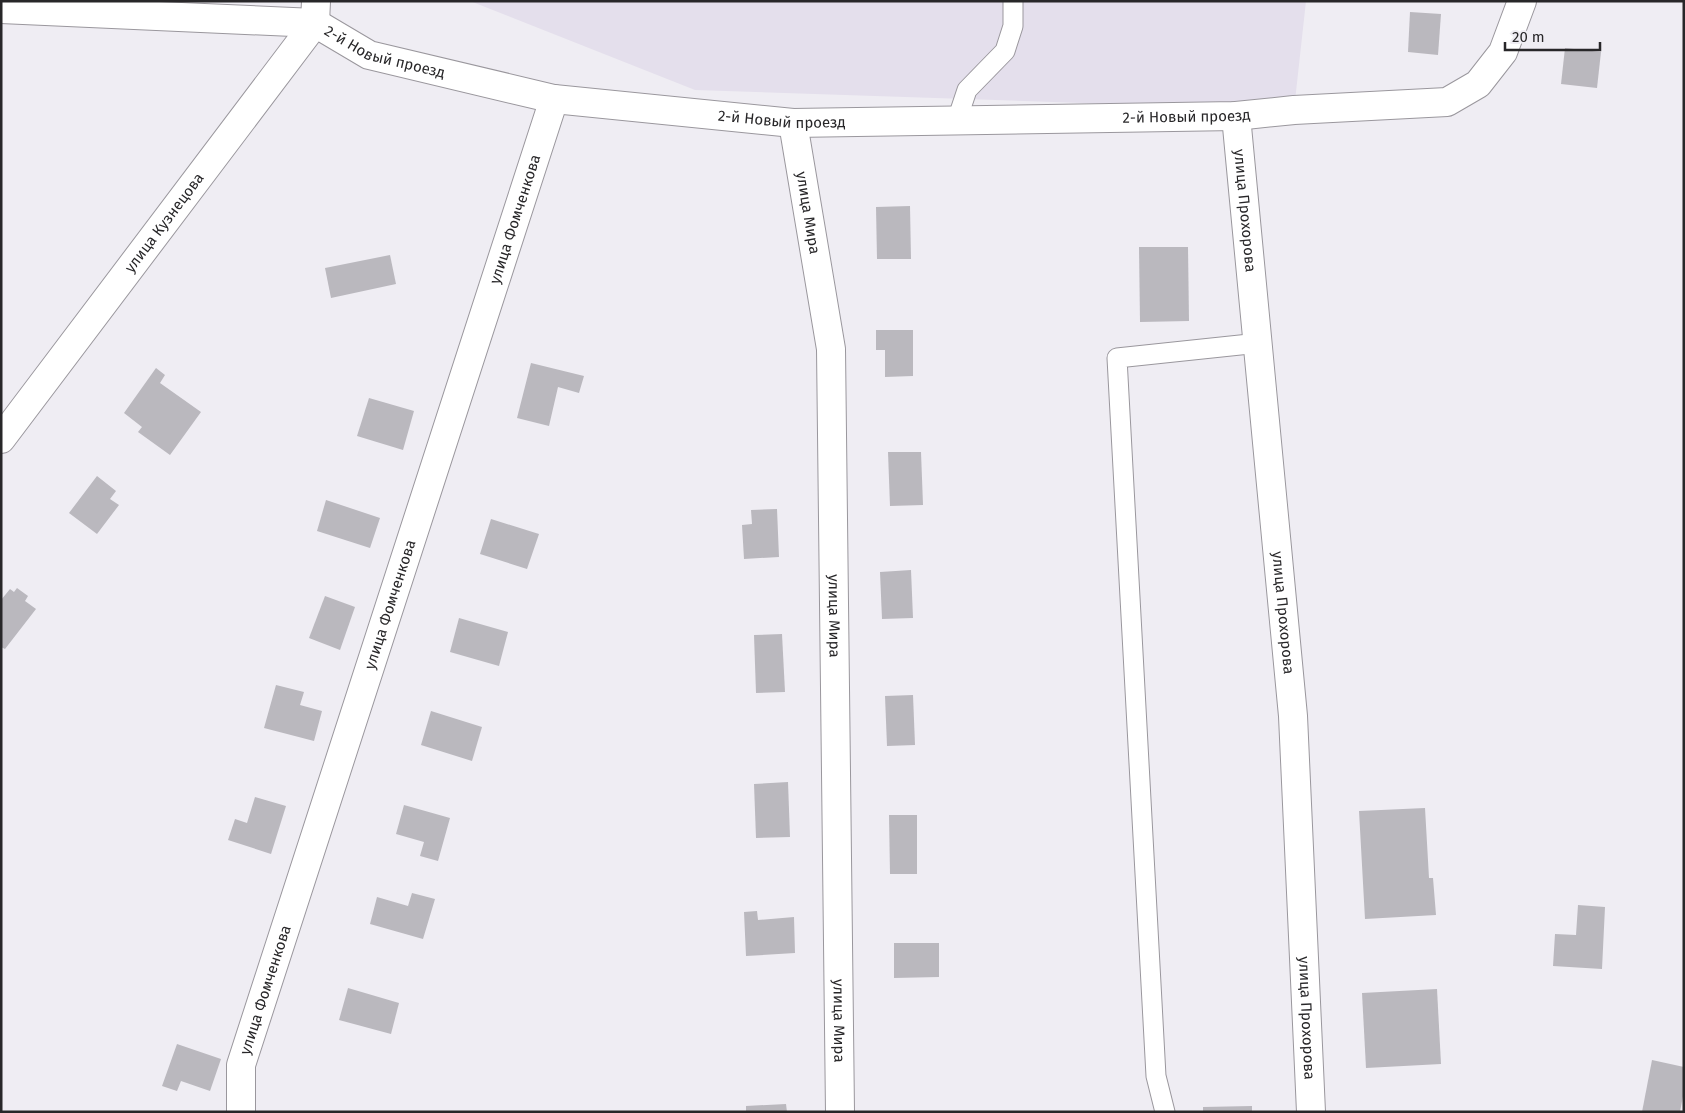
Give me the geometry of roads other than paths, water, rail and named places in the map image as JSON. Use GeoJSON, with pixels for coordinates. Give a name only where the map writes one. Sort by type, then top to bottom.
{"type":"FeatureCollection","features":[{"type":"Feature","properties":{"kind":"street","name":"2-й Новый проезд"},"geometry":{"type":"LineString","coordinates":[[1,9],[315,12],[369,55],[554,99],[793,123],[1236,116],[1294,110],[1447,102],[1478,84],[1503,52],[1522,1]]}},
{"type":"Feature","properties":{"kind":"street","name":"улица Кузнецова"},"geometry":{"type":"LineString","coordinates":[[1,439],[315,12]]}},
{"type":"Feature","properties":{"kind":"street","name":"улица Фомченкова"},"geometry":{"type":"LineString","coordinates":[[241,1112],[241,1065],[554,99]]}},
{"type":"Feature","properties":{"kind":"street","name":"улица Прохорова"},"geometry":{"type":"LineString","coordinates":[[1236,116],[1293,716],[1311,1112]]}},
{"type":"Feature","properties":{"kind":"street","name":"улица Мира"},"geometry":{"type":"LineString","coordinates":[[793,123],[832,349],[840,1112]]}},
{"type":"Feature","properties":{"kind":"lane"},"geometry":{"type":"LineString","coordinates":[[957,120],[967,90],[1005,51],[1013,26],[1013,1]]}},
{"type":"Feature","properties":{"kind":"lane"},"geometry":{"type":"LineString","coordinates":[[1165,1112],[1156,1076],[1118,358],[1259,343]]}}]}
